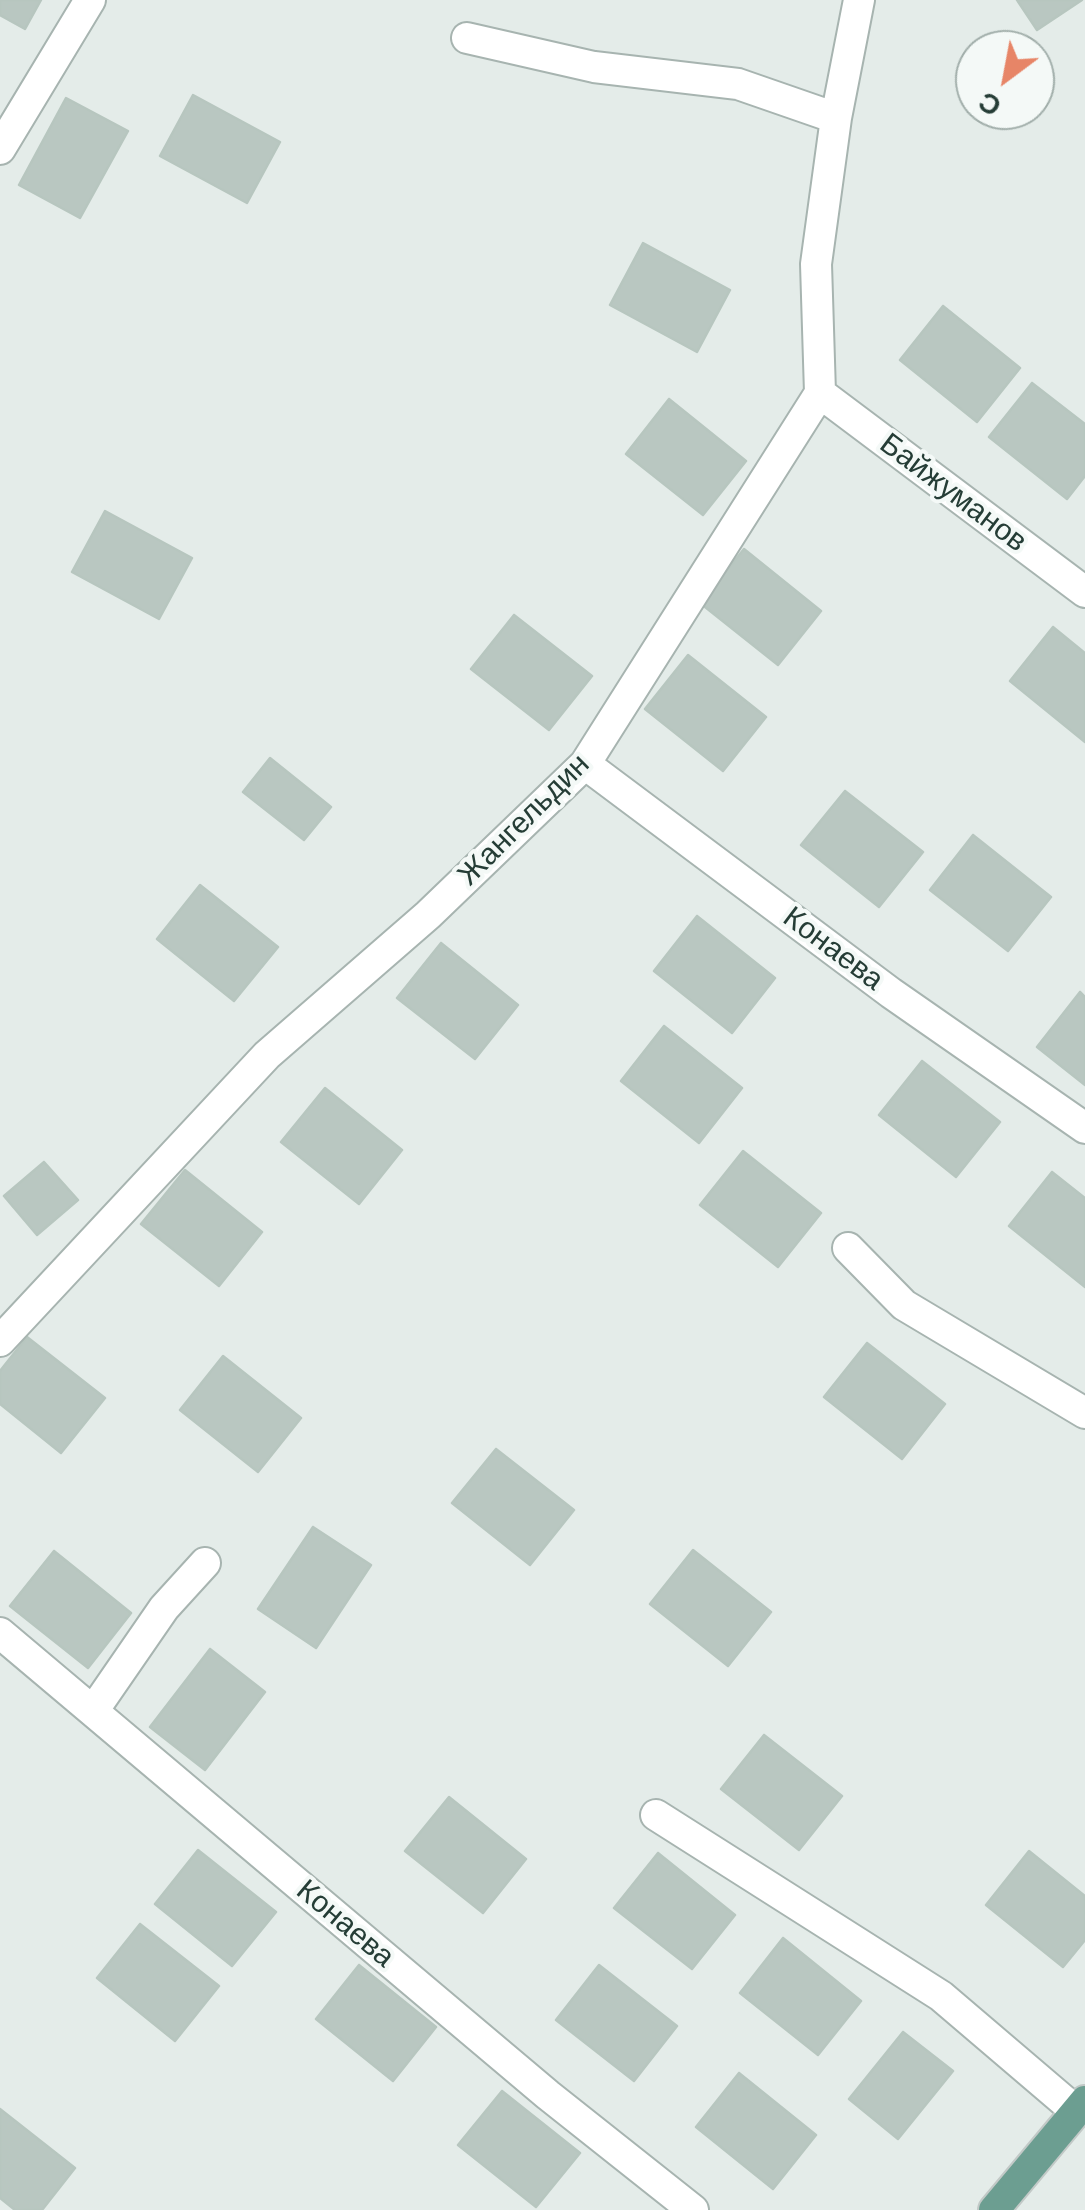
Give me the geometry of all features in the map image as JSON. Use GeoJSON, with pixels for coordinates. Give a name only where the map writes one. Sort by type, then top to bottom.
{"type":"FeatureCollection","features":[{"type":"Feature","properties":{"kind":"main road"},"geometry":{"type":"LineString","coordinates":[[994,2210],[1081,2106]]}},
{"type":"Feature","properties":{"kind":"street"},"geometry":{"type":"LineString","coordinates":[[0,149],[90,0]]}},
{"type":"Feature","properties":{"kind":"street"},"geometry":{"type":"LineString","coordinates":[[820,393],[816,264],[836,118],[860,0]]}},
{"type":"Feature","properties":{"kind":"street"},"geometry":{"type":"LineString","coordinates":[[467,38],[594,67],[738,84],[836,118]]}},
{"type":"Feature","properties":{"kind":"street","name":"Байжуманов"},"geometry":{"type":"LineString","coordinates":[[820,393],[1085,592]]}},
{"type":"Feature","properties":{"kind":"street","name":"Жангельдин"},"geometry":{"type":"LineString","coordinates":[[0,1341],[268,1055],[428,915],[585,764],[820,393]]}},
{"type":"Feature","properties":{"kind":"street","name":"Конаева"},"geometry":{"type":"LineString","coordinates":[[585,764],[891,993],[1085,1128]]}},
{"type":"Feature","properties":{"kind":"street"},"geometry":{"type":"LineString","coordinates":[[848,1248],[904,1305],[1085,1412]]}},
{"type":"Feature","properties":{"kind":"street"},"geometry":{"type":"LineString","coordinates":[[93,1711],[164,1608],[205,1563]]}},
{"type":"Feature","properties":{"kind":"street","name":"Конаева"},"geometry":{"type":"LineString","coordinates":[[0,1633],[548,2095],[694,2210]]}},
{"type":"Feature","properties":{"kind":"street"},"geometry":{"type":"LineString","coordinates":[[656,1814],[940,1996],[1081,2106]]}},
{"type":"Feature","properties":{"kind":"building"},"geometry":{"type":"Polygon","coordinates":[[[0,0],[41,0],[25,29],[0,15],[0,0]]]}},
{"type":"Feature","properties":{"kind":"building"},"geometry":{"type":"Polygon","coordinates":[[[1017,0],[1082,0],[1037,30],[1017,0]]]}},
{"type":"Feature","properties":{"kind":"building"},"geometry":{"type":"Polygon","coordinates":[[[193,95],[280,142],[247,203],[160,156],[193,95]]]}},
{"type":"Feature","properties":{"kind":"building"},"geometry":{"type":"Polygon","coordinates":[[[66,98],[128,131],[80,218],[19,185],[66,98]]]}},
{"type":"Feature","properties":{"kind":"building"},"geometry":{"type":"Polygon","coordinates":[[[643,243],[730,290],[697,352],[610,305],[643,243]]]}},
{"type":"Feature","properties":{"kind":"building"},"geometry":{"type":"Polygon","coordinates":[[[943,306],[1020,368],[977,422],[900,360],[943,306]]]}},
{"type":"Feature","properties":{"kind":"building"},"geometry":{"type":"Polygon","coordinates":[[[1032,383],[1085,424],[1085,476],[1067,499],[989,437],[1032,383]]]}},
{"type":"Feature","properties":{"kind":"building"},"geometry":{"type":"Polygon","coordinates":[[[669,399],[746,461],[703,515],[626,454],[669,399]]]}},
{"type":"Feature","properties":{"kind":"building"},"geometry":{"type":"Polygon","coordinates":[[[105,511],[192,558],[159,619],[72,572],[105,511]]]}},
{"type":"Feature","properties":{"kind":"building"},"geometry":{"type":"Polygon","coordinates":[[[744,549],[821,611],[778,665],[700,603],[744,549]]]}},
{"type":"Feature","properties":{"kind":"building"},"geometry":{"type":"Polygon","coordinates":[[[514,615],[592,676],[549,730],[471,669],[514,615]]]}},
{"type":"Feature","properties":{"kind":"building"},"geometry":{"type":"Polygon","coordinates":[[[1053,627],[1085,653],[1085,742],[1010,681],[1053,627]]]}},
{"type":"Feature","properties":{"kind":"building"},"geometry":{"type":"Polygon","coordinates":[[[688,655],[766,717],[723,771],[645,709],[688,655]]]}},
{"type":"Feature","properties":{"kind":"building"},"geometry":{"type":"Polygon","coordinates":[[[270,758],[331,807],[304,840],[243,792],[270,758]]]}},
{"type":"Feature","properties":{"kind":"building"},"geometry":{"type":"Polygon","coordinates":[[[845,791],[923,852],[879,907],[801,845],[845,791]]]}},
{"type":"Feature","properties":{"kind":"building"},"geometry":{"type":"Polygon","coordinates":[[[973,835],[1051,897],[1008,951],[930,890],[973,835]]]}},
{"type":"Feature","properties":{"kind":"building"},"geometry":{"type":"Polygon","coordinates":[[[200,885],[278,947],[234,1001],[157,939],[200,885]]]}},
{"type":"Feature","properties":{"kind":"building"},"geometry":{"type":"Polygon","coordinates":[[[697,916],[775,978],[732,1033],[654,971],[697,916]]]}},
{"type":"Feature","properties":{"kind":"building"},"geometry":{"type":"Polygon","coordinates":[[[441,943],[518,1005],[475,1059],[397,998],[441,943]]]}},
{"type":"Feature","properties":{"kind":"building"},"geometry":{"type":"Polygon","coordinates":[[[1080,992],[1085,997],[1085,1085],[1037,1047],[1080,992]]]}},
{"type":"Feature","properties":{"kind":"building"},"geometry":{"type":"Polygon","coordinates":[[[664,1026],[742,1088],[699,1143],[621,1081],[664,1026]]]}},
{"type":"Feature","properties":{"kind":"building"},"geometry":{"type":"Polygon","coordinates":[[[922,1061],[1000,1122],[956,1177],[879,1115],[922,1061]]]}},
{"type":"Feature","properties":{"kind":"building"},"geometry":{"type":"Polygon","coordinates":[[[325,1088],[402,1150],[359,1204],[281,1142],[325,1088]]]}},
{"type":"Feature","properties":{"kind":"building"},"geometry":{"type":"Polygon","coordinates":[[[743,1151],[821,1213],[778,1267],[700,1205],[743,1151]]]}},
{"type":"Feature","properties":{"kind":"building"},"geometry":{"type":"Polygon","coordinates":[[[44,1162],[78,1200],[37,1235],[4,1196],[44,1162]]]}},
{"type":"Feature","properties":{"kind":"building"},"geometry":{"type":"Polygon","coordinates":[[[185,1170],[262,1232],[219,1286],[141,1224],[185,1170]]]}},
{"type":"Feature","properties":{"kind":"building"},"geometry":{"type":"Polygon","coordinates":[[[1052,1172],[1085,1198],[1085,1287],[1009,1226],[1052,1172]]]}},
{"type":"Feature","properties":{"kind":"building"},"geometry":{"type":"Polygon","coordinates":[[[27,1337],[105,1398],[61,1453],[0,1404],[0,1371],[27,1337]]]}},
{"type":"Feature","properties":{"kind":"building"},"geometry":{"type":"Polygon","coordinates":[[[867,1343],[945,1404],[902,1459],[824,1397],[867,1343]]]}},
{"type":"Feature","properties":{"kind":"building"},"geometry":{"type":"Polygon","coordinates":[[[223,1356],[301,1418],[258,1472],[180,1410],[223,1356]]]}},
{"type":"Feature","properties":{"kind":"building"},"geometry":{"type":"Polygon","coordinates":[[[496,1449],[574,1510],[530,1565],[452,1503],[496,1449]]]}},
{"type":"Feature","properties":{"kind":"building"},"geometry":{"type":"Polygon","coordinates":[[[313,1527],[371,1565],[316,1648],[258,1609],[313,1527]]]}},
{"type":"Feature","properties":{"kind":"building"},"geometry":{"type":"Polygon","coordinates":[[[693,1550],[771,1612],[728,1666],[650,1604],[693,1550]]]}},
{"type":"Feature","properties":{"kind":"building"},"geometry":{"type":"Polygon","coordinates":[[[54,1551],[131,1613],[88,1668],[10,1606],[54,1551]]]}},
{"type":"Feature","properties":{"kind":"building"},"geometry":{"type":"Polygon","coordinates":[[[210,1649],[265,1692],[205,1770],[150,1727],[210,1649]]]}},
{"type":"Feature","properties":{"kind":"building"},"geometry":{"type":"Polygon","coordinates":[[[764,1735],[842,1796],[799,1850],[721,1789],[764,1735]]]}},
{"type":"Feature","properties":{"kind":"building"},"geometry":{"type":"Polygon","coordinates":[[[449,1797],[526,1859],[483,1913],[405,1851],[449,1797]]]}},
{"type":"Feature","properties":{"kind":"building"},"geometry":{"type":"Polygon","coordinates":[[[198,1850],[276,1912],[232,1966],[155,1904],[198,1850]]]}},
{"type":"Feature","properties":{"kind":"building"},"geometry":{"type":"Polygon","coordinates":[[[1029,1851],[1085,1896],[1085,1940],[1063,1967],[986,1905],[1029,1851]]]}},
{"type":"Feature","properties":{"kind":"building"},"geometry":{"type":"Polygon","coordinates":[[[658,1853],[735,1915],[692,1969],[614,1908],[658,1853]]]}},
{"type":"Feature","properties":{"kind":"building"},"geometry":{"type":"Polygon","coordinates":[[[140,1924],[219,1986],[175,2041],[97,1978],[140,1924]]]}},
{"type":"Feature","properties":{"kind":"building"},"geometry":{"type":"Polygon","coordinates":[[[783,1938],[861,2001],[818,2055],[740,1993],[783,1938]]]}},
{"type":"Feature","properties":{"kind":"building"},"geometry":{"type":"Polygon","coordinates":[[[359,1965],[436,2027],[393,2081],[316,2019],[359,1965]]]}},
{"type":"Feature","properties":{"kind":"building"},"geometry":{"type":"Polygon","coordinates":[[[599,1965],[677,2026],[634,2081],[556,2020],[599,1965]]]}},
{"type":"Feature","properties":{"kind":"building"},"geometry":{"type":"Polygon","coordinates":[[[903,2032],[953,2071],[898,2139],[849,2099],[903,2032]]]}},
{"type":"Feature","properties":{"kind":"building"},"geometry":{"type":"Polygon","coordinates":[[[739,2073],[816,2135],[773,2189],[696,2127],[739,2073]]]}},
{"type":"Feature","properties":{"kind":"building"},"geometry":{"type":"Polygon","coordinates":[[[502,2091],[580,2153],[536,2207],[458,2145],[502,2091]]]}},
{"type":"Feature","properties":{"kind":"building"},"geometry":{"type":"Polygon","coordinates":[[[0,2109],[75,2168],[42,2210],[15,2210],[0,2198],[0,2109]]]}}]}
